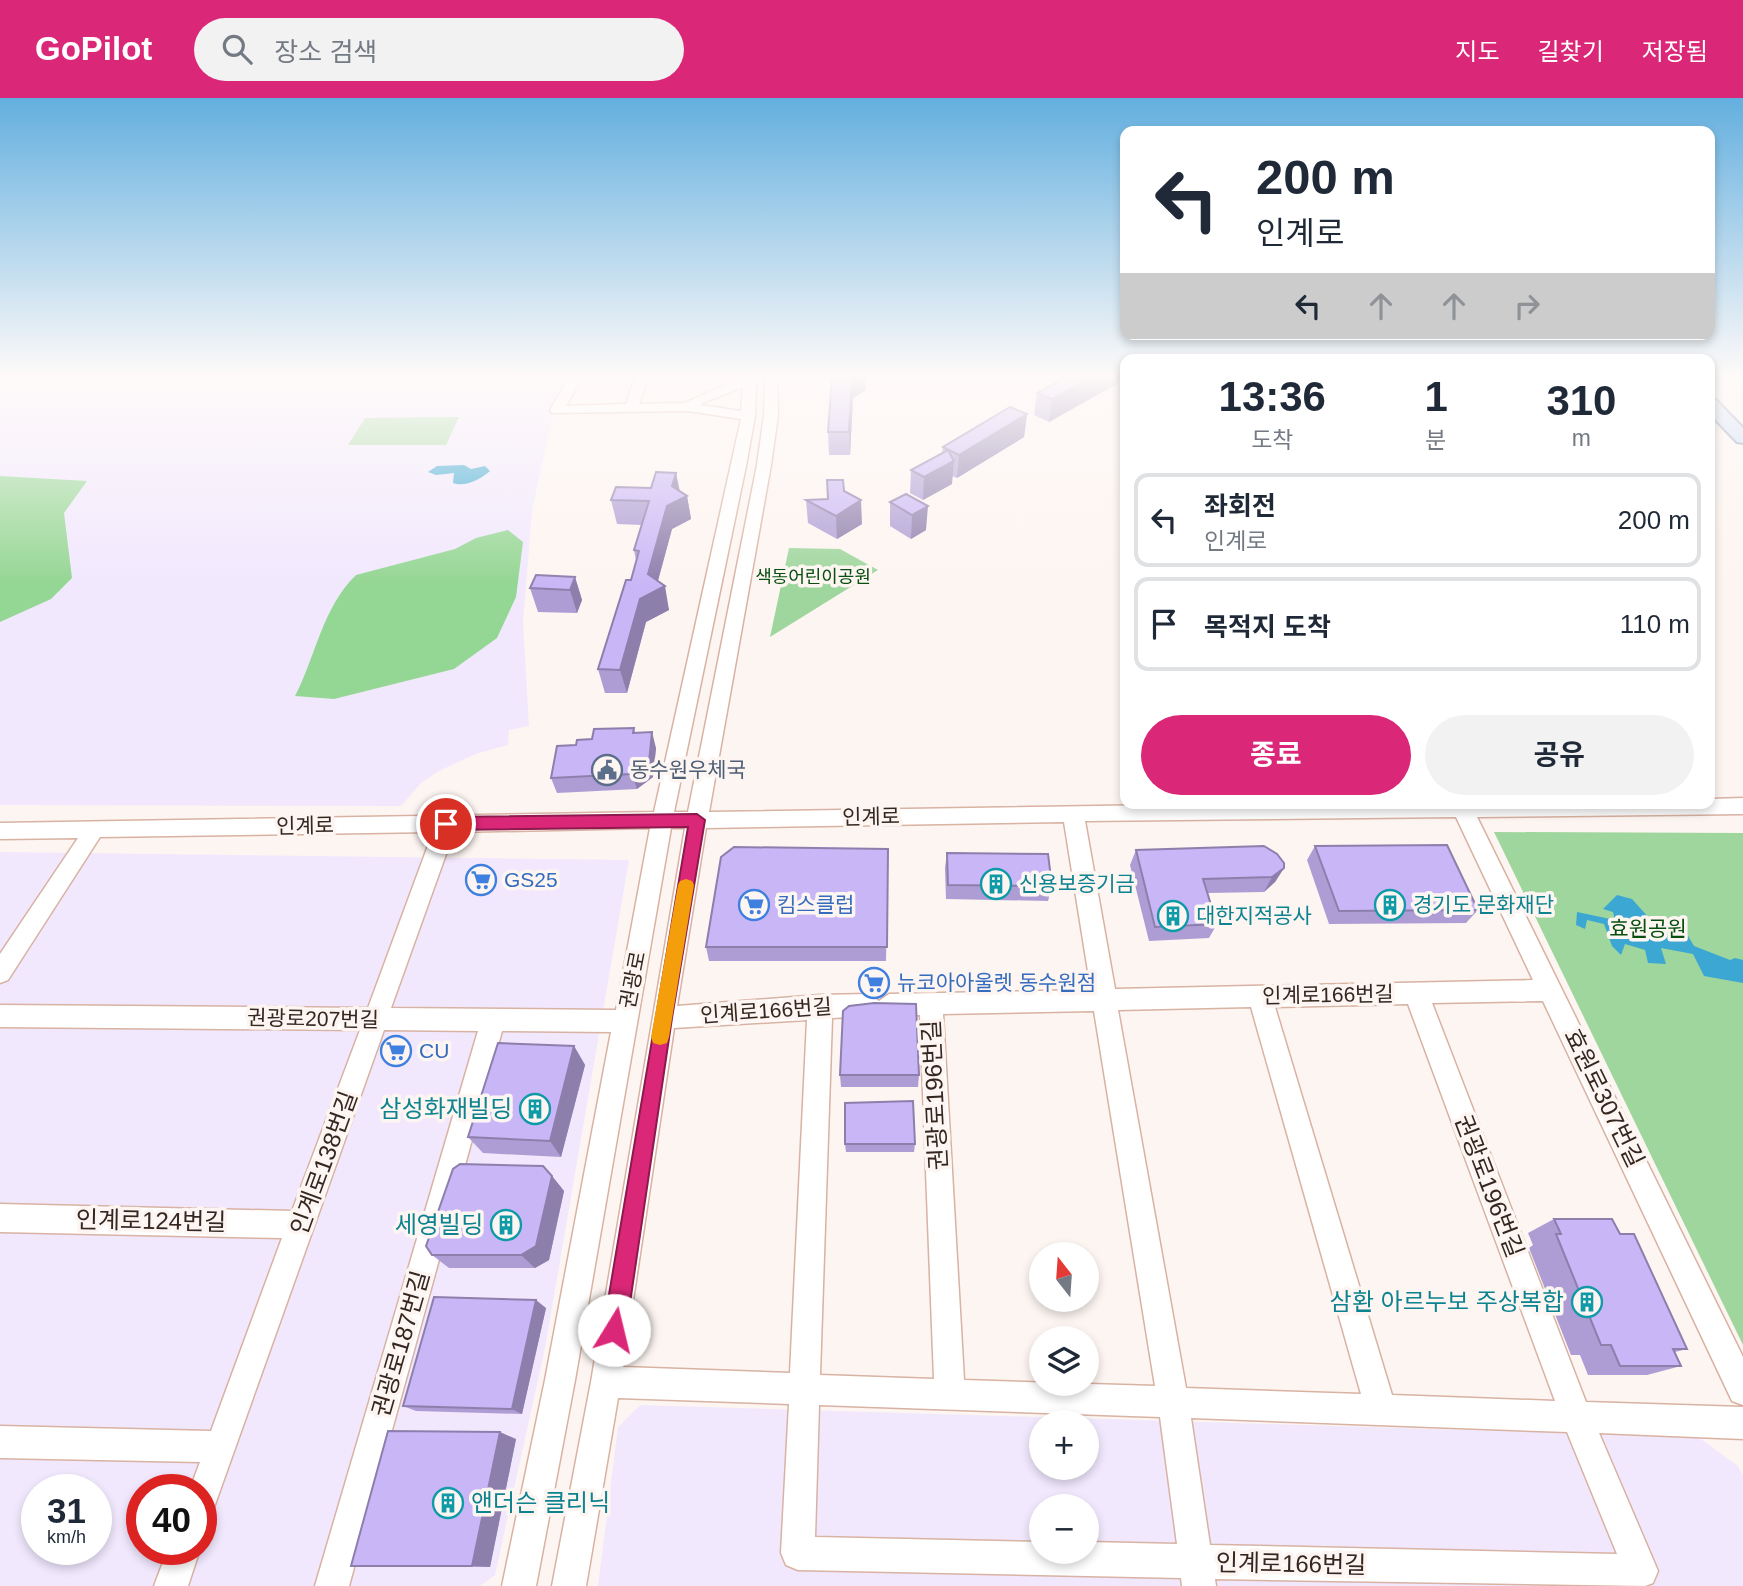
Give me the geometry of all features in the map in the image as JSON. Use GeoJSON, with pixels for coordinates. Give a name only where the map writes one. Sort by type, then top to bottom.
{"type":"FeatureCollection","features":[{"type":"Feature","properties":{"kind":"street","name":"권광로"},"geometry":{"type":"LineString","coordinates":[[519,1586],[561,1380],[662,821],[743,445]]}},
{"type":"Feature","properties":{"kind":"street","name":"권광로"},"geometry":{"type":"LineString","coordinates":[[569,1586],[606,1382],[697,820],[767,445]]}},
{"type":"Feature","properties":{"kind":"street","name":"인계로"},"geometry":{"type":"LineString","coordinates":[[1715,806],[1743,806]]}},
{"type":"Feature","properties":{"kind":"street","name":"인계로"},"geometry":{"type":"LineString","coordinates":[[0,831],[1397,809]]}},
{"type":"Feature","properties":{"kind":"street","name":"효원로307번길"},"geometry":{"type":"LineString","coordinates":[[1462,809],[1743,1390]]}},
{"type":"Feature","properties":{"kind":"street","name":"인계로166번길"},"geometry":{"type":"LineString","coordinates":[[1073,814],[1173,1404],[1198,1574]]}},
{"type":"Feature","properties":{"kind":"street","name":"인계로138번길"},"geometry":{"type":"LineString","coordinates":[[211,1474],[446,824]]}},
{"type":"Feature","properties":{"kind":"street"},"geometry":{"type":"LineString","coordinates":[[0,973],[94,830]]}},
{"type":"Feature","properties":{"kind":"street","name":"인계로166번길"},"geometry":{"type":"LineString","coordinates":[[663,1018],[820,1006],[1551,990]]}},
{"type":"Feature","properties":{"kind":"street","name":"권광로196번길"},"geometry":{"type":"LineString","coordinates":[[1416,993],[1576,1417]]}},
{"type":"Feature","properties":{"kind":"street"},"geometry":{"type":"LineString","coordinates":[[1260,997],[1381,1410]]}},
{"type":"Feature","properties":{"kind":"street","name":"권광로196번길"},"geometry":{"type":"LineString","coordinates":[[931,1004],[950,1396]]}},
{"type":"Feature","properties":{"kind":"street"},"geometry":{"type":"LineString","coordinates":[[806,1391],[820,1006]]}},
{"type":"Feature","properties":{"kind":"street","name":"권광로207번길"},"geometry":{"type":"LineString","coordinates":[[0,1016],[625,1021]]}},
{"type":"Feature","properties":{"kind":"street","name":"권광로187번길"},"geometry":{"type":"LineString","coordinates":[[332,1586],[493,1021]]}},
{"type":"Feature","properties":{"kind":"street","name":"인계로124번길"},"geometry":{"type":"LineString","coordinates":[[0,1218],[301,1225]]}},
{"type":"Feature","properties":{"kind":"street"},"geometry":{"type":"LineString","coordinates":[[606,1382],[1743,1423]]}},
{"type":"Feature","properties":{"kind":"street","name":"인계로166번길"},"geometry":{"type":"LineString","coordinates":[[806,1391],[798,1553],[1198,1574],[1641,1571],[1576,1417]]}},
{"type":"Feature","properties":{"kind":"street"},"geometry":{"type":"LineString","coordinates":[[0,1442],[221,1447]]}},
{"type":"Feature","properties":{"kind":"street"},"geometry":{"type":"LineString","coordinates":[[171,1586],[178,1565]]}},
{"type":"Feature","properties":{"kind":"shaded area"},"geometry":{"type":"Polygon","coordinates":[[[0,445],[546,445],[532,511],[523,622],[529,726],[509,730],[508,745],[475,754],[437,772],[421,783],[401,806],[0,805],[0,445]]]}},
{"type":"Feature","properties":{"kind":"shaded area"},"geometry":{"type":"Polygon","coordinates":[[[0,852],[629,860],[545,1348],[495,1575],[480,1586],[0,1586],[0,852]]]}},
{"type":"Feature","properties":{"kind":"shaded area"},"geometry":{"type":"Polygon","coordinates":[[[640,1405],[1029,1417],[1029,1480],[1099,1480],[1099,1419],[1698,1437],[1738,1466],[1743,1476],[1743,1586],[598,1586],[618,1427],[640,1405]]]}},
{"type":"Feature","properties":{"kind":"green space"},"geometry":{"type":"Polygon","coordinates":[[[0,476],[87,481],[64,513],[72,578],[51,599],[0,622],[0,476]]]}},
{"type":"Feature","properties":{"kind":"green space"},"geometry":{"type":"Polygon","coordinates":[[[508,530],[523,542],[516,597],[497,638],[454,669],[334,699],[295,696],[327,617],[344,588],[356,575],[455,549],[476,538],[508,530]]]}},
{"type":"Feature","properties":{"kind":"green space","name":"색동어린이공원"},"geometry":{"type":"Polygon","coordinates":[[[789,548],[840,549],[878,570],[770,637],[789,548]]]}},
{"type":"Feature","properties":{"kind":"green space","name":"효원공원"},"geometry":{"type":"Polygon","coordinates":[[[1494,832],[1743,833],[1743,1345],[1494,832]]]}},
{"type":"Feature","properties":{"kind":"water"},"geometry":{"type":"Polygon","coordinates":[[[464,465],[471,469],[485,466],[490,471],[463,484],[453,483],[454,473],[436,475],[428,472],[437,466],[464,465]]]}},
{"type":"Feature","properties":{"kind":"water"},"geometry":{"type":"Polygon","coordinates":[[[1617,895],[1632,899],[1659,929],[1687,934],[1694,946],[1730,960],[1743,960],[1743,983],[1704,976],[1693,954],[1661,948],[1666,964],[1648,963],[1645,950],[1625,944],[1621,955],[1612,946],[1604,924],[1587,920],[1585,929],[1576,925],[1577,912],[1615,920],[1613,912],[1603,909],[1617,895]]]}},
{"type":"Feature","properties":{"kind":"building"},"geometry":{"type":"Polygon","coordinates":[[[946,445],[975,445],[959,455],[943,447],[946,445]]]}},
{"type":"Feature","properties":{"kind":"building"},"geometry":{"type":"Polygon","coordinates":[[[948,450],[954,461],[924,477],[911,470],[948,450]]]}},
{"type":"Feature","properties":{"kind":"building"},"geometry":{"type":"Polygon","coordinates":[[[656,472],[676,473],[672,486],[687,496],[667,506],[648,574],[665,586],[640,599],[620,670],[598,669],[626,580],[631,580],[639,551],[634,550],[649,501],[611,500],[616,487],[651,488],[656,472]]]}},
{"type":"Feature","properties":{"kind":"building"},"geometry":{"type":"Polygon","coordinates":[[[827,480],[843,480],[844,491],[861,500],[836,516],[806,500],[828,499],[827,480]]]}},
{"type":"Feature","properties":{"kind":"building"},"geometry":{"type":"Polygon","coordinates":[[[906,494],[928,506],[912,515],[890,502],[906,494]]]}},
{"type":"Feature","properties":{"kind":"building"},"geometry":{"type":"Polygon","coordinates":[[[536,575],[575,577],[570,590],[530,588],[536,575]]]}},
{"type":"Feature","properties":{"kind":"building"},"geometry":{"type":"Polygon","coordinates":[[[634,728],[633,733],[652,732],[649,762],[632,774],[551,778],[557,746],[576,745],[577,740],[592,739],[594,729],[634,728]]]}},
{"type":"Feature","properties":{"kind":"building","name":"경기도 문화재단"},"geometry":{"type":"Polygon","coordinates":[[[1447,845],[1478,910],[1339,911],[1315,846],[1447,845]]]}},
{"type":"Feature","properties":{"kind":"building","name":"대한지적공사"},"geometry":{"type":"Polygon","coordinates":[[[1264,846],[1277,854],[1284,863],[1284,868],[1272,877],[1203,879],[1217,924],[1155,927],[1136,850],[1264,846]]]}},
{"type":"Feature","properties":{"kind":"building","name":"뉴코아아울렛 동수원점"},"geometry":{"type":"Polygon","coordinates":[[[734,847],[888,849],[887,947],[706,947],[721,857],[734,847]]]}},
{"type":"Feature","properties":{"kind":"building"},"geometry":{"type":"Polygon","coordinates":[[[947,853],[1048,854],[1052,886],[948,885],[947,853]]]}},
{"type":"Feature","properties":{"kind":"building"},"geometry":{"type":"Polygon","coordinates":[[[874,1003],[916,1004],[919,1075],[840,1075],[843,1011],[849,1006],[874,1003]]]}},
{"type":"Feature","properties":{"kind":"building","name":"삼성화재빌딩"},"geometry":{"type":"Polygon","coordinates":[[[498,1043],[574,1046],[550,1141],[468,1137],[498,1043]]]}},
{"type":"Feature","properties":{"kind":"building"},"geometry":{"type":"Polygon","coordinates":[[[913,1101],[915,1144],[845,1144],[845,1103],[913,1101]]]}},
{"type":"Feature","properties":{"kind":"building","name":"세영빌딩"},"geometry":{"type":"Polygon","coordinates":[[[460,1164],[543,1166],[552,1176],[536,1246],[521,1255],[432,1255],[426,1246],[453,1169],[460,1164]]]}},
{"type":"Feature","properties":{"kind":"building"},"geometry":{"type":"Polygon","coordinates":[[[1554,1219],[1612,1219],[1620,1234],[1634,1234],[1687,1349],[1673,1349],[1681,1366],[1620,1366],[1611,1345],[1601,1345],[1556,1234],[1561,1234],[1554,1219]]]}},
{"type":"Feature","properties":{"kind":"building"},"geometry":{"type":"Polygon","coordinates":[[[434,1297],[536,1300],[512,1409],[403,1406],[434,1297]]]}},
{"type":"Feature","properties":{"kind":"building","name":"앤더슨 클리닉"},"geometry":{"type":"Polygon","coordinates":[[[388,1431],[500,1432],[472,1566],[351,1566],[388,1431]]]}},
{"type":"Feature","properties":{"kind":"slow traffic"},"geometry":{"type":"LineString","coordinates":[[660,1037],[686,885]]}},
{"type":"Feature","properties":{"kind":"place","name":"동수원우체국"},"geometry":{"type":"Point","coordinates":[607,770]}},
{"type":"Feature","properties":{"kind":"place","name":"GS25"},"geometry":{"type":"Point","coordinates":[481,880]}},
{"type":"Feature","properties":{"kind":"place","name":"신용보증기금"},"geometry":{"type":"Point","coordinates":[996,884]}},
{"type":"Feature","properties":{"kind":"place","name":"킴스클럽"},"geometry":{"type":"Point","coordinates":[754,905]}},
{"type":"Feature","properties":{"kind":"place","name":"경기도 문화재단"},"geometry":{"type":"Point","coordinates":[1390,905]}},
{"type":"Feature","properties":{"kind":"place","name":"대한지적공사"},"geometry":{"type":"Point","coordinates":[1173,916]}},
{"type":"Feature","properties":{"kind":"place","name":"뉴코아아울렛 동수원점"},"geometry":{"type":"Point","coordinates":[874,983]}},
{"type":"Feature","properties":{"kind":"place","name":"CU"},"geometry":{"type":"Point","coordinates":[396,1051]}},
{"type":"Feature","properties":{"kind":"place","name":"삼성화재빌딩"},"geometry":{"type":"Point","coordinates":[535,1109]}},
{"type":"Feature","properties":{"kind":"place","name":"세영빌딩"},"geometry":{"type":"Point","coordinates":[506,1225]}},
{"type":"Feature","properties":{"kind":"place","name":"삼환 아르누보 주상복합"},"geometry":{"type":"Point","coordinates":[1587,1302]}},
{"type":"Feature","properties":{"kind":"place","name":"앤더슨 클리닉"},"geometry":{"type":"Point","coordinates":[448,1503]}},
{"type":"Feature","properties":{"kind":"route"},"geometry":{"type":"LineString","coordinates":[[446,824],[697,820],[614,1330]]}}]}
